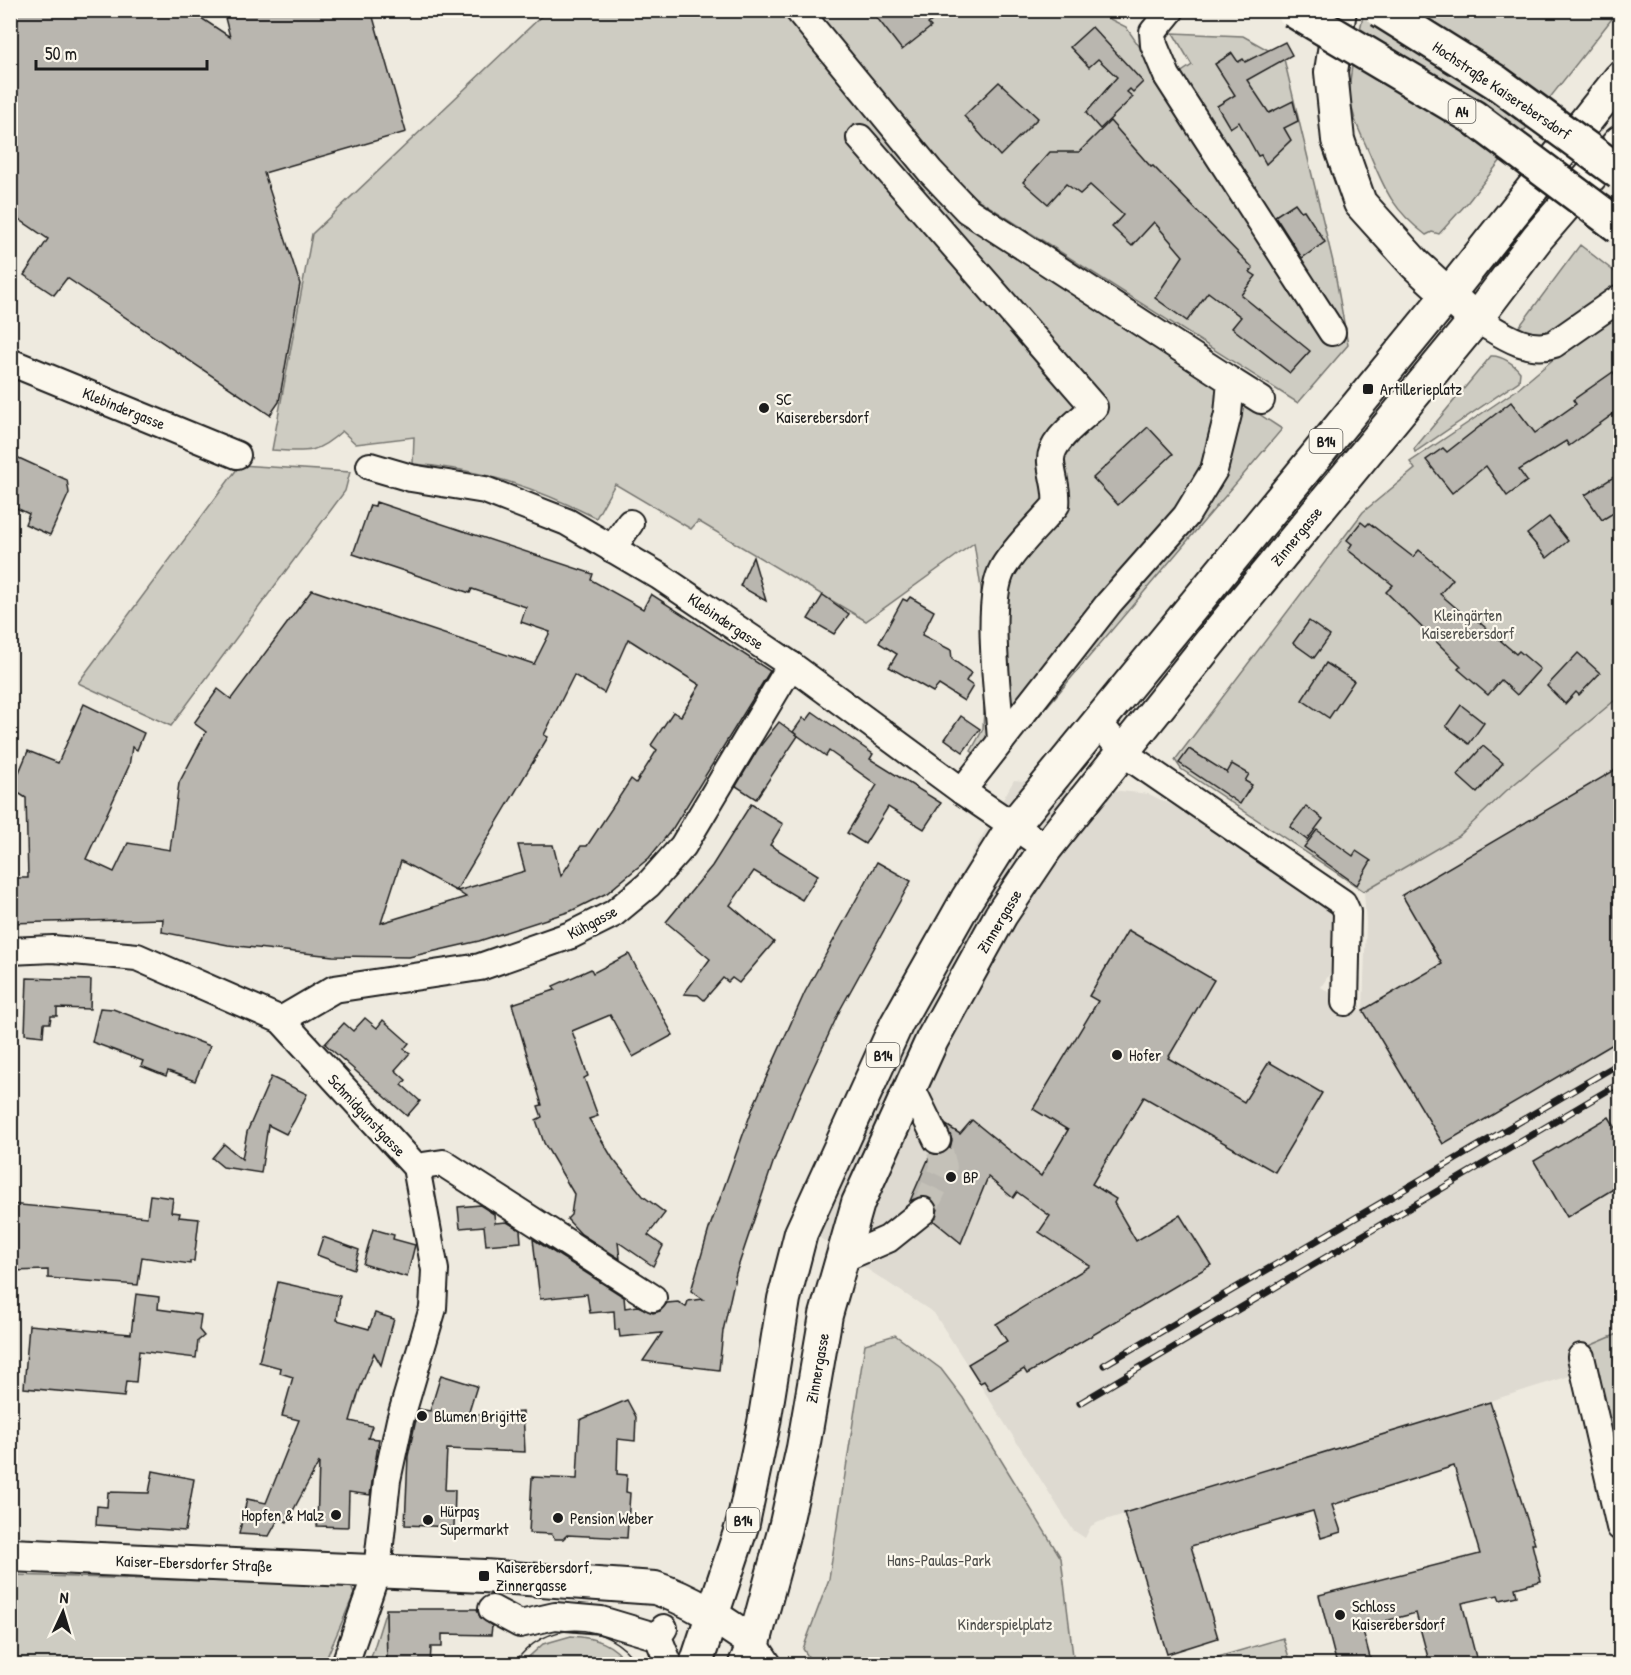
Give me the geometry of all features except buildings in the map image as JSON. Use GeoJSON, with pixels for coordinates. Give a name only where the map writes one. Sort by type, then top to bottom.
{"type":"FeatureCollection","features":[{"type":"Feature","properties":{"kind":"highway","name":"A4"},"geometry":{"type":"LineString","coordinates":[[1293,10],[1473,117],[1620,227]]}},
{"type":"Feature","properties":{"kind":"highway","name":"Hochstraße Kaiserebersdorf"},"geometry":{"type":"LineString","coordinates":[[1381,10],[1496,82],[1620,173]]}},
{"type":"Feature","properties":{"kind":"main road"},"geometry":{"type":"LineString","coordinates":[[1340,10],[1331,72],[1338,140],[1360,203],[1446,296],[1476,319],[1538,237],[1620,142]]}},
{"type":"Feature","properties":{"kind":"main road"},"geometry":{"type":"LineString","coordinates":[[1446,296],[1620,78]]}},
{"type":"Feature","properties":{"kind":"main road","name":"B14"},"geometry":{"type":"LineString","coordinates":[[696,1665],[743,1523],[764,1423],[784,1299],[801,1233],[897,1023],[967,898],[1013,826],[1446,296]]}},
{"type":"Feature","properties":{"kind":"main road","name":"Zinnergasse"},"geometry":{"type":"LineString","coordinates":[[756,1657],[803,1448],[826,1315],[858,1203],[932,1040],[1001,915],[1046,848],[1309,520],[1476,319]]}},
{"type":"Feature","properties":{"kind":"main road","name":"Kaiser-Ebersdorfer Straße"},"geometry":{"type":"LineString","coordinates":[[10,1555],[377,1571],[655,1588],[680,1596],[712,1614],[756,1657]]}},
{"type":"Feature","properties":{"kind":"street"},"geometry":{"type":"LineString","coordinates":[[798,10],[930,171],[967,210],[1261,400]]}},
{"type":"Feature","properties":{"kind":"street"},"geometry":{"type":"LineString","coordinates":[[1171,10],[1154,32],[1154,45],[1167,76],[1332,332]]}},
{"type":"Feature","properties":{"kind":"street"},"geometry":{"type":"LineString","coordinates":[[860,138],[1094,407],[1053,447],[1051,460],[1057,494],[1056,505],[1003,568],[996,585],[992,608],[1001,741]]}},
{"type":"Feature","properties":{"kind":"street"},"geometry":{"type":"LineString","coordinates":[[1476,319],[1511,339],[1529,346],[1545,347],[1554,344],[1620,298]]}},
{"type":"Feature","properties":{"kind":"street","name":"Klebindergasse"},"geometry":{"type":"LineString","coordinates":[[10,362],[237,455]]}},
{"type":"Feature","properties":{"kind":"street"},"geometry":{"type":"LineString","coordinates":[[962,791],[1109,603],[1186,516],[1214,470],[1228,414],[1230,381]]}},
{"type":"Feature","properties":{"kind":"street","name":"Klebindergasse"},"geometry":{"type":"LineString","coordinates":[[370,466],[411,478],[485,490],[567,522],[659,576],[790,665],[962,791],[1046,848]]}},
{"type":"Feature","properties":{"kind":"street"},"geometry":{"type":"LineString","coordinates":[[612,549],[630,523]]}},
{"type":"Feature","properties":{"kind":"street","name":"Kühgasse"},"geometry":{"type":"LineString","coordinates":[[281,1020],[334,989],[480,967],[571,935],[613,914],[648,885],[683,846],[790,665]]}},
{"type":"Feature","properties":{"kind":"street"},"geometry":{"type":"LineString","coordinates":[[1098,721],[1122,752],[1344,903],[1347,912],[1345,1002]]}},
{"type":"Feature","properties":{"kind":"street","name":"Schmidgunstgasse"},"geometry":{"type":"LineString","coordinates":[[10,951],[53,949],[137,957],[281,1020],[416,1167],[435,1270],[433,1308],[400,1420],[387,1480],[377,1571]]}},
{"type":"Feature","properties":{"kind":"street"},"geometry":{"type":"LineString","coordinates":[[911,1087],[937,1140]]}},
{"type":"Feature","properties":{"kind":"street"},"geometry":{"type":"LineString","coordinates":[[416,1167],[443,1163],[653,1298]]}},
{"type":"Feature","properties":{"kind":"street"},"geometry":{"type":"LineString","coordinates":[[842,1259],[888,1239],[922,1211]]}},
{"type":"Feature","properties":{"kind":"street"},"geometry":{"type":"LineString","coordinates":[[1581,1357],[1620,1527]]}},
{"type":"Feature","properties":{"kind":"street"},"geometry":{"type":"LineString","coordinates":[[345,1665],[377,1571]]}},
{"type":"Feature","properties":{"kind":"street"},"geometry":{"type":"LineString","coordinates":[[492,1609],[520,1624],[555,1616],[601,1620],[661,1633],[669,1665]]}},
{"type":"Feature","properties":{"kind":"shaded area"},"geometry":{"type":"Polygon","coordinates":[[[1620,696],[1620,1333],[1568,1355],[1573,1375],[1099,1522],[1091,1526],[1085,1538],[1073,1530],[934,1313],[794,1221],[891,997],[1014,780],[1149,794],[1188,813],[1334,910],[1334,967],[1321,987],[1357,1010],[1363,1010],[1366,923],[1364,891],[1460,835],[1506,791],[1620,696]]]}},
{"type":"Feature","properties":{"kind":"green space","name":"SC Kaiserebersdorf"},"geometry":{"type":"Polygon","coordinates":[[[548,10],[786,11],[850,96],[957,216],[1282,429],[995,768],[971,751],[983,729],[985,691],[981,588],[974,543],[866,621],[698,521],[691,529],[615,484],[596,518],[552,497],[507,481],[461,470],[413,464],[414,437],[356,444],[342,431],[325,444],[310,450],[272,450],[312,234],[548,10]]]}},
{"type":"Feature","properties":{"kind":"green space"},"geometry":{"type":"Polygon","coordinates":[[[815,11],[1094,11],[1126,27],[1161,78],[1177,75],[1192,65],[1173,33],[1243,36],[1284,59],[1333,262],[1348,345],[1298,403],[974,197],[944,167],[815,11]]]}},
{"type":"Feature","properties":{"kind":"green space"},"geometry":{"type":"Polygon","coordinates":[[[1364,11],[1618,11],[1468,202],[1439,234],[1432,232],[1426,235],[1403,214],[1387,192],[1353,114],[1350,97],[1351,76],[1364,11]]]}},
{"type":"Feature","properties":{"kind":"green space"},"geometry":{"type":"Polygon","coordinates":[[[1580,245],[1620,276],[1620,285],[1560,329],[1541,335],[1519,327],[1580,245]]]}},
{"type":"Feature","properties":{"kind":"green space","name":"Kleingärten Kaiserebersdorf"},"geometry":{"type":"Polygon","coordinates":[[[1620,313],[1620,696],[1506,791],[1460,835],[1364,891],[1181,769],[1175,760],[1363,512],[1415,469],[1410,462],[1518,389],[1569,346],[1620,313]]]}},
{"type":"Feature","properties":{"kind":"green space"},"geometry":{"type":"Polygon","coordinates":[[[1491,356],[1503,359],[1514,366],[1520,372],[1519,381],[1415,452],[1414,449],[1491,356]]]}},
{"type":"Feature","properties":{"kind":"green space"},"geometry":{"type":"Polygon","coordinates":[[[240,465],[350,472],[345,491],[171,726],[78,683],[240,465]]]}},
{"type":"Feature","properties":{"kind":"green space"},"geometry":{"type":"Polygon","coordinates":[[[1620,1333],[1620,1492],[1587,1347],[1620,1333]]]}},
{"type":"Feature","properties":{"kind":"green space","name":"Hans-Paulas-Park"},"geometry":{"type":"Polygon","coordinates":[[[895,1335],[941,1369],[963,1398],[1061,1558],[1074,1664],[813,1664],[803,1649],[829,1579],[865,1344],[895,1335]]]}},
{"type":"Feature","properties":{"kind":"green space"},"geometry":{"type":"Polygon","coordinates":[[[11,1575],[337,1585],[350,1583],[354,1594],[324,1664],[11,1664],[11,1575]]]}},
{"type":"Feature","properties":{"kind":"green space"},"geometry":{"type":"Polygon","coordinates":[[[386,1610],[387,1664],[369,1664],[386,1610]]]}},
{"type":"Feature","properties":{"kind":"green space"},"geometry":{"type":"Polygon","coordinates":[[[571,1636],[604,1643],[616,1651],[628,1664],[521,1664],[543,1644],[571,1636]]]}},
{"type":"Feature","properties":{"kind":"green space"},"geometry":{"type":"Polygon","coordinates":[[[1283,1638],[1291,1664],[1194,1664],[1283,1638]]]}},
{"type":"Feature","properties":{"kind":"tunnel"},"geometry":{"type":"LineString","coordinates":[[923,1211],[944,1167],[937,1140]]}},
{"type":"Feature","properties":{"kind":"tram line"},"geometry":{"type":"LineString","coordinates":[[514,1664],[527,1649],[542,1639],[558,1632],[576,1630],[593,1632],[609,1639],[624,1649],[637,1664]]}},
{"type":"Feature","properties":{"kind":"railway"},"geometry":{"type":"LineString","coordinates":[[1104,1365],[1620,1063]]}},
{"type":"Feature","properties":{"kind":"railway"},"geometry":{"type":"LineString","coordinates":[[1080,1403],[1620,1083]]}},
{"type":"Feature","properties":{"kind":"place","name":"Artillerieplatz"},"geometry":{"type":"Point","coordinates":[1368,389]}},
{"type":"Feature","properties":{"kind":"place","name":"SC Kaiserebersdorf"},"geometry":{"type":"Point","coordinates":[764,408]}},
{"type":"Feature","properties":{"kind":"place","name":"Hofer"},"geometry":{"type":"Point","coordinates":[1117,1055]}},
{"type":"Feature","properties":{"kind":"place","name":"BP"},"geometry":{"type":"Point","coordinates":[951,1177]}},
{"type":"Feature","properties":{"kind":"place","name":"Blumen Brigitte"},"geometry":{"type":"Point","coordinates":[422,1416]}},
{"type":"Feature","properties":{"kind":"place","name":"Hopfen & Malz"},"geometry":{"type":"Point","coordinates":[336,1515]}},
{"type":"Feature","properties":{"kind":"place","name":"Pension Weber"},"geometry":{"type":"Point","coordinates":[558,1518]}},
{"type":"Feature","properties":{"kind":"place","name":"Hürpaş Supermarkt"},"geometry":{"type":"Point","coordinates":[428,1520]}},
{"type":"Feature","properties":{"kind":"place","name":"Kaiserebersdorf, Zinnergasse"},"geometry":{"type":"Point","coordinates":[484,1576]}},
{"type":"Feature","properties":{"kind":"place","name":"Schloss Kaiserebersdorf"},"geometry":{"type":"Point","coordinates":[1340,1615]}},
{"type":"Feature","properties":{"kind":"park label","name":"Kinderspielplatz"},"geometry":{"type":"Point","coordinates":[1005,1624]}}]}
